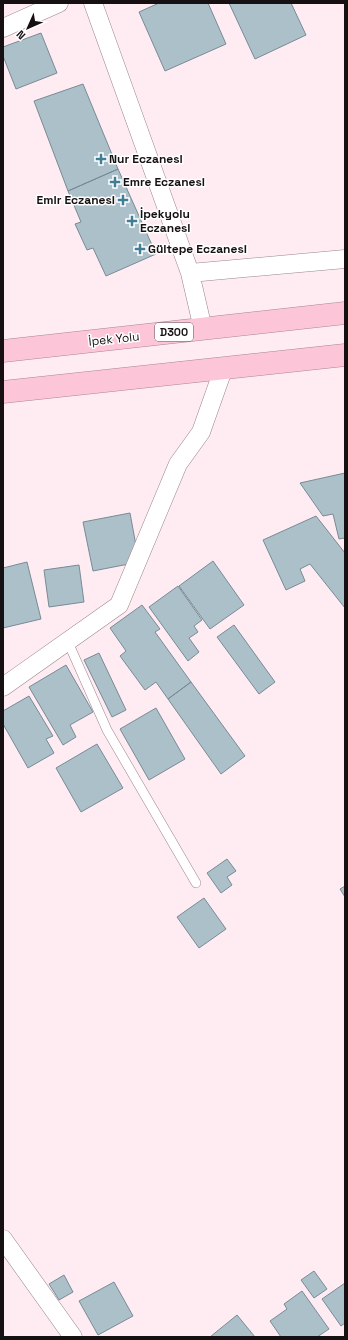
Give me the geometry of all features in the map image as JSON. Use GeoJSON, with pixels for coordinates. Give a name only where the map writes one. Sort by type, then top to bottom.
{"type":"FeatureCollection","features":[{"type":"Feature","properties":{"kind":"highway","name":"İpek Yolu"},"geometry":{"type":"LineString","coordinates":[[3,351],[345,313]]}},
{"type":"Feature","properties":{"kind":"highway"},"geometry":{"type":"LineString","coordinates":[[3,392],[345,355]]}},
{"type":"Feature","properties":{"kind":"street"},"geometry":{"type":"LineString","coordinates":[[3,28],[59,3]]}},
{"type":"Feature","properties":{"kind":"street"},"geometry":{"type":"LineString","coordinates":[[93,3],[190,273],[203,329]]}},
{"type":"Feature","properties":{"kind":"street"},"geometry":{"type":"LineString","coordinates":[[190,273],[345,259]]}},
{"type":"Feature","properties":{"kind":"street"},"geometry":{"type":"LineString","coordinates":[[3,687],[119,605],[178,464],[200,432],[224,367]]}},
{"type":"Feature","properties":{"kind":"street"},"geometry":{"type":"LineString","coordinates":[[3,1240],[72,1337]]}},
{"type":"Feature","properties":{"kind":"lane"},"geometry":{"type":"LineString","coordinates":[[68,642],[107,730],[196,883]]}},
{"type":"Feature","properties":{"kind":"building"},"geometry":{"type":"Polygon","coordinates":[[[159,3],[208,3],[226,44],[165,71],[139,12],[159,3]]]}},
{"type":"Feature","properties":{"kind":"building"},"geometry":{"type":"Polygon","coordinates":[[[229,3],[291,3],[306,35],[255,59],[229,3]]]}},
{"type":"Feature","properties":{"kind":"building"},"geometry":{"type":"Polygon","coordinates":[[[41,33],[57,73],[16,89],[3,56],[3,47],[41,33]]]}},
{"type":"Feature","properties":{"kind":"building"},"geometry":{"type":"Polygon","coordinates":[[[83,84],[118,169],[68,191],[34,101],[83,84]]]}},
{"type":"Feature","properties":{"kind":"building"},"geometry":{"type":"Polygon","coordinates":[[[118,169],[156,254],[106,276],[93,248],[87,250],[75,224],[81,222],[68,191],[118,169]]]}},
{"type":"Feature","properties":{"kind":"building"},"geometry":{"type":"Polygon","coordinates":[[[345,473],[345,538],[339,539],[333,514],[323,516],[300,483],[345,473]]]}},
{"type":"Feature","properties":{"kind":"building"},"geometry":{"type":"Polygon","coordinates":[[[130,513],[139,562],[93,571],[83,522],[130,513]]]}},
{"type":"Feature","properties":{"kind":"building"},"geometry":{"type":"Polygon","coordinates":[[[316,516],[345,553],[345,608],[310,564],[300,569],[305,581],[286,590],[263,540],[316,516]]]}},
{"type":"Feature","properties":{"kind":"building"},"geometry":{"type":"Polygon","coordinates":[[[213,561],[244,605],[210,629],[179,586],[213,561]]]}},
{"type":"Feature","properties":{"kind":"building"},"geometry":{"type":"Polygon","coordinates":[[[27,562],[41,619],[3,628],[3,568],[27,562]]]}},
{"type":"Feature","properties":{"kind":"building"},"geometry":{"type":"Polygon","coordinates":[[[79,565],[84,602],[49,607],[44,570],[79,565]]]}},
{"type":"Feature","properties":{"kind":"building"},"geometry":{"type":"Polygon","coordinates":[[[178,586],[202,620],[194,626],[198,632],[189,638],[199,652],[188,661],[149,607],[178,586]]]}},
{"type":"Feature","properties":{"kind":"building"},"geometry":{"type":"Polygon","coordinates":[[[142,605],[160,629],[155,632],[191,682],[168,699],[156,682],[145,690],[120,656],[126,651],[110,628],[142,605]]]}},
{"type":"Feature","properties":{"kind":"building"},"geometry":{"type":"Polygon","coordinates":[[[234,625],[275,682],[259,694],[217,637],[234,625]]]}},
{"type":"Feature","properties":{"kind":"building"},"geometry":{"type":"Polygon","coordinates":[[[99,653],[126,710],[112,717],[84,660],[99,653]]]}},
{"type":"Feature","properties":{"kind":"building"},"geometry":{"type":"Polygon","coordinates":[[[66,665],[93,712],[70,725],[76,737],[63,745],[29,687],[66,665]]]}},
{"type":"Feature","properties":{"kind":"building"},"geometry":{"type":"Polygon","coordinates":[[[191,682],[245,756],[221,774],[168,699],[191,682]]]}},
{"type":"Feature","properties":{"kind":"building"},"geometry":{"type":"Polygon","coordinates":[[[29,696],[53,736],[46,739],[54,753],[28,768],[3,724],[3,711],[29,696]]]}},
{"type":"Feature","properties":{"kind":"building"},"geometry":{"type":"Polygon","coordinates":[[[156,708],[185,759],[149,780],[120,729],[156,708]]]}},
{"type":"Feature","properties":{"kind":"building"},"geometry":{"type":"Polygon","coordinates":[[[97,744],[123,788],[81,812],[56,768],[97,744]]]}},
{"type":"Feature","properties":{"kind":"building"},"geometry":{"type":"Polygon","coordinates":[[[227,859],[236,871],[227,877],[232,885],[221,893],[207,873],[227,859]]]}},
{"type":"Feature","properties":{"kind":"building"},"geometry":{"type":"Polygon","coordinates":[[[345,886],[345,897],[340,889],[345,886]]]}},
{"type":"Feature","properties":{"kind":"building"},"geometry":{"type":"Polygon","coordinates":[[[204,898],[226,929],[199,948],[177,917],[204,898]]]}},
{"type":"Feature","properties":{"kind":"building"},"geometry":{"type":"Polygon","coordinates":[[[314,1271],[327,1289],[314,1298],[301,1280],[314,1271]]]}},
{"type":"Feature","properties":{"kind":"building"},"geometry":{"type":"Polygon","coordinates":[[[64,1275],[73,1292],[59,1300],[49,1284],[64,1275]]]}},
{"type":"Feature","properties":{"kind":"building"},"geometry":{"type":"Polygon","coordinates":[[[114,1282],[133,1316],[98,1335],[79,1301],[114,1282]]]}},
{"type":"Feature","properties":{"kind":"building"},"geometry":{"type":"Polygon","coordinates":[[[345,1283],[345,1323],[341,1326],[322,1299],[345,1283]]]}},
{"type":"Feature","properties":{"kind":"building"},"geometry":{"type":"Polygon","coordinates":[[[302,1291],[329,1329],[317,1337],[281,1337],[270,1321],[287,1309],[284,1304],[302,1291]]]}},
{"type":"Feature","properties":{"kind":"building"},"geometry":{"type":"Polygon","coordinates":[[[237,1315],[255,1337],[210,1337],[237,1315]]]}},
{"type":"Feature","properties":{"kind":"place","name":"Nur Eczanesi"},"geometry":{"type":"Point","coordinates":[101,159]}},
{"type":"Feature","properties":{"kind":"place","name":"Emre Eczanesi"},"geometry":{"type":"Point","coordinates":[115,182]}},
{"type":"Feature","properties":{"kind":"place","name":"Emir Eczanesi"},"geometry":{"type":"Point","coordinates":[123,200]}},
{"type":"Feature","properties":{"kind":"place","name":"İpekyolu Eczanesi"},"geometry":{"type":"Point","coordinates":[132,221]}},
{"type":"Feature","properties":{"kind":"place","name":"Gültepe Eczanesi"},"geometry":{"type":"Point","coordinates":[140,249]}}]}
